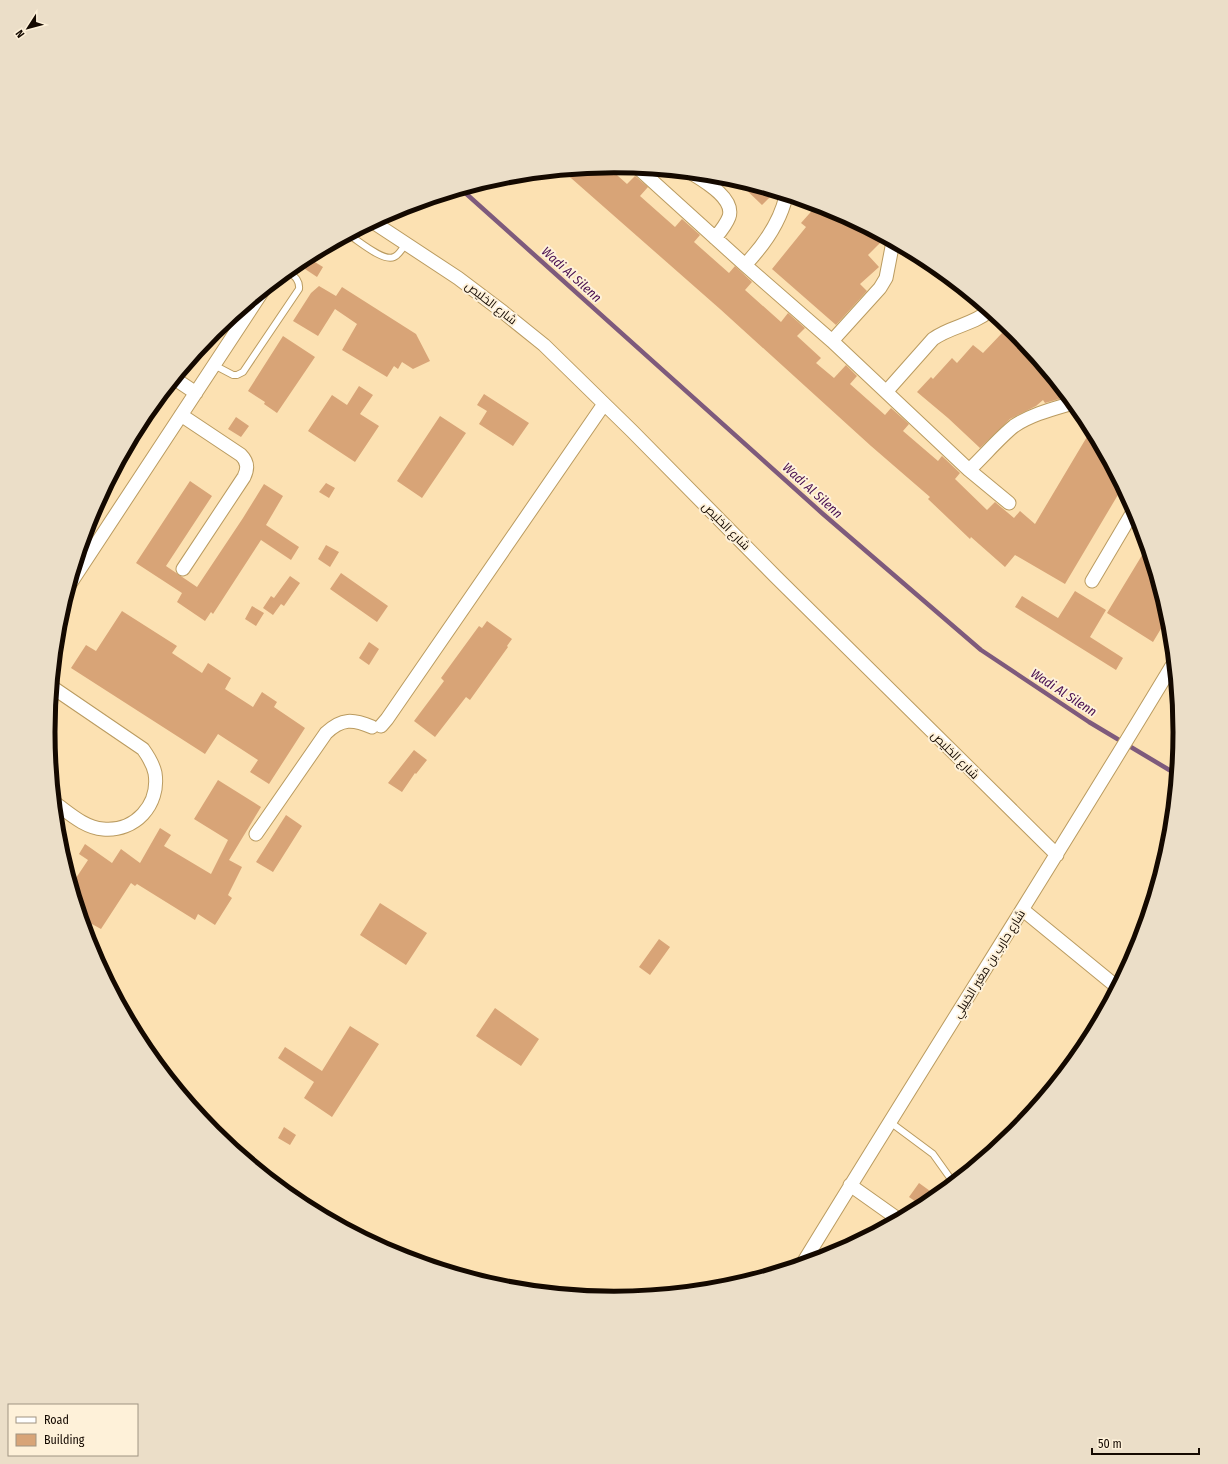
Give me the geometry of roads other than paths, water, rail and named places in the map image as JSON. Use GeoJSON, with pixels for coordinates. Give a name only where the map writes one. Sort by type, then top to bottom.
{"type":"FeatureCollection","features":[{"type":"Feature","properties":{"kind":"street"},"geometry":{"type":"LineString","coordinates":[[646,174],[745,265],[832,341],[969,470],[1009,503]]}},
{"type":"Feature","properties":{"kind":"street"},"geometry":{"type":"LineString","coordinates":[[702,181],[717,191],[728,204],[730,209],[728,219],[715,238]]}},
{"type":"Feature","properties":{"kind":"street"},"geometry":{"type":"LineString","coordinates":[[745,265],[758,252],[769,236],[778,220],[785,200]]}},
{"type":"Feature","properties":{"kind":"street","name":"شارع الخليص"},"geometry":{"type":"LineString","coordinates":[[379,226],[458,278],[544,346],[1057,856]]}},
{"type":"Feature","properties":{"kind":"street"},"geometry":{"type":"LineString","coordinates":[[832,341],[880,288],[886,278],[892,247]]}},
{"type":"Feature","properties":{"kind":"street"},"geometry":{"type":"LineString","coordinates":[[79,570],[253,305]]}},
{"type":"Feature","properties":{"kind":"street"},"geometry":{"type":"LineString","coordinates":[[886,392],[934,339],[943,332],[971,323],[985,314]]}},
{"type":"Feature","properties":{"kind":"street"},"geometry":{"type":"LineString","coordinates":[[179,382],[196,393]]}},
{"type":"Feature","properties":{"kind":"street"},"geometry":{"type":"LineString","coordinates":[[256,834],[330,729],[342,722],[351,721],[376,727],[388,719],[604,404]]}},
{"type":"Feature","properties":{"kind":"street"},"geometry":{"type":"LineString","coordinates":[[969,470],[1014,427],[1044,411],[1067,405]]}},
{"type":"Feature","properties":{"kind":"street"},"geometry":{"type":"LineString","coordinates":[[181,415],[241,455],[246,462],[247,467],[244,477],[183,568]]}},
{"type":"Feature","properties":{"kind":"street"},"geometry":{"type":"LineString","coordinates":[[1092,581],[1130,517]]}},
{"type":"Feature","properties":{"kind":"street","name":"شارع حارب بن مغير الخييلي"},"geometry":{"type":"LineString","coordinates":[[806,1256],[1057,856],[1169,670]]}},
{"type":"Feature","properties":{"kind":"street"},"geometry":{"type":"LineString","coordinates":[[57,690],[143,749],[153,766],[156,785],[154,798],[148,809],[139,819],[128,826],[115,829],[102,829],[89,826],[60,807]]}},
{"type":"Feature","properties":{"kind":"street"},"geometry":{"type":"LineString","coordinates":[[1023,910],[1113,983]]}},
{"type":"Feature","properties":{"kind":"street"},"geometry":{"type":"LineString","coordinates":[[850,1185],[893,1216]]}},
{"type":"Feature","properties":{"kind":"lane"},"geometry":{"type":"LineString","coordinates":[[354,238],[382,256],[388,258],[395,257],[399,254],[406,243]]}},
{"type":"Feature","properties":{"kind":"lane"},"geometry":{"type":"LineString","coordinates":[[214,366],[233,375],[240,374],[242,372],[299,289],[297,278],[293,275]]}},
{"type":"Feature","properties":{"kind":"lane"},"geometry":{"type":"LineString","coordinates":[[890,1122],[933,1154],[950,1178]]}},
{"type":"Feature","properties":{"kind":"waterway","name":"Wadi Al Silenn"},"geometry":{"type":"LineString","coordinates":[[465,193],[823,514],[981,650],[1089,722],[1172,771]]}}]}
